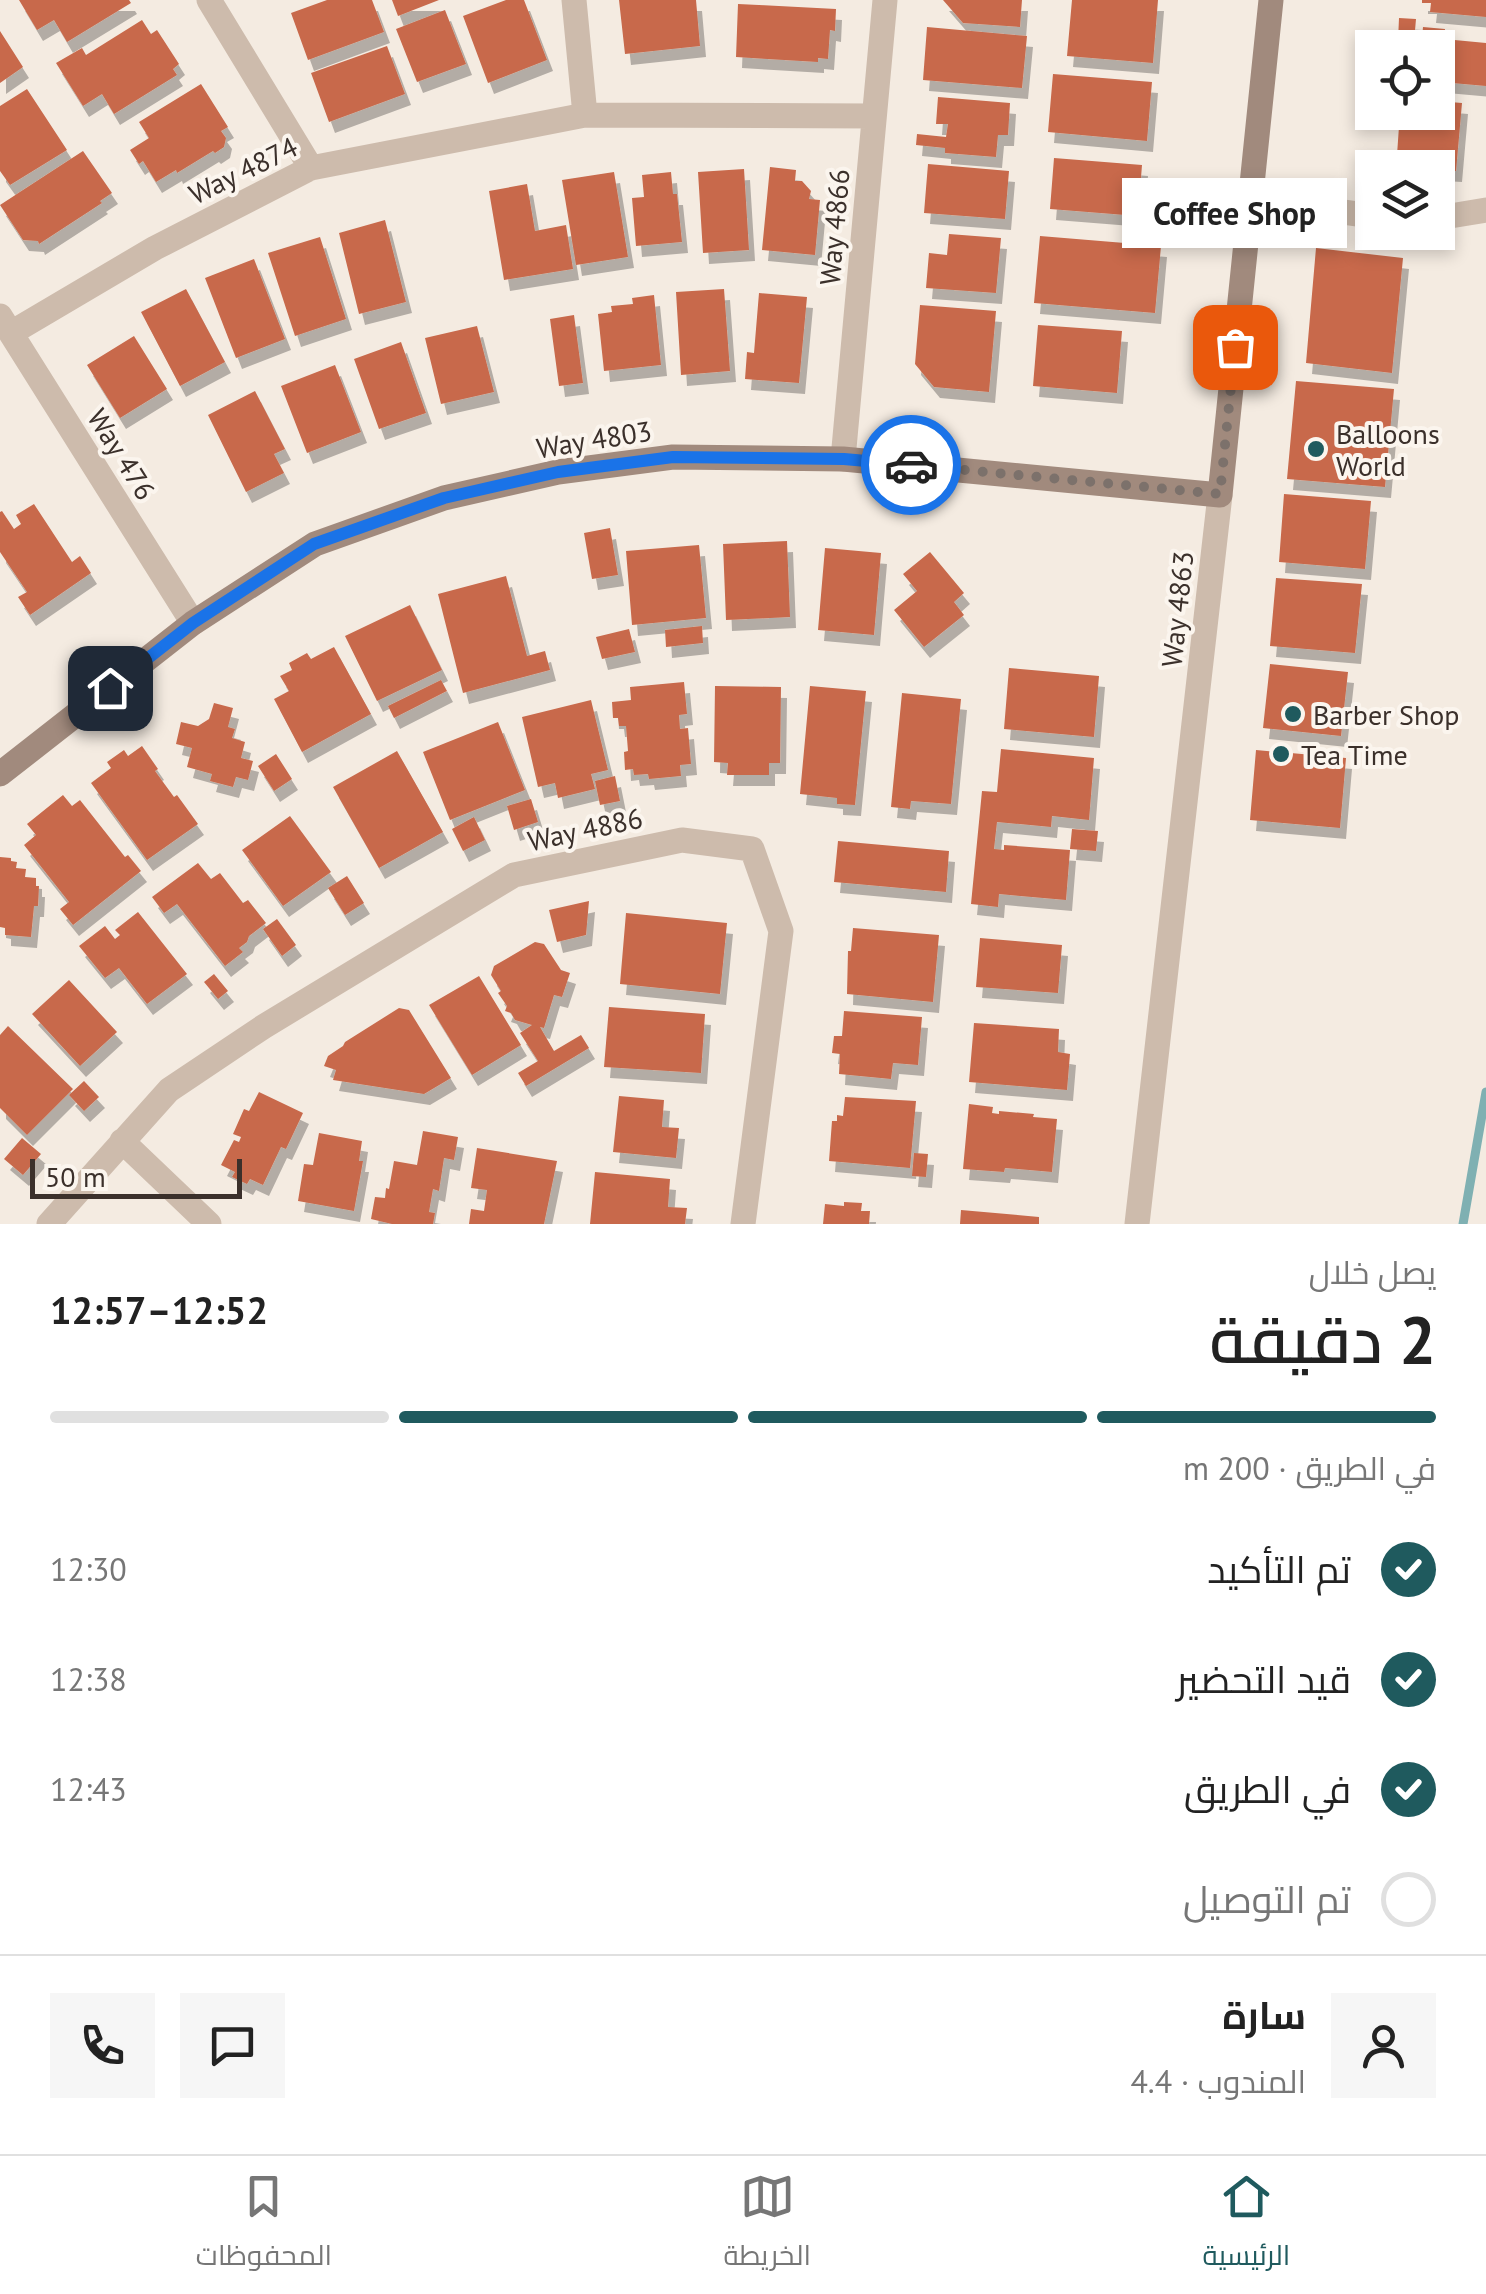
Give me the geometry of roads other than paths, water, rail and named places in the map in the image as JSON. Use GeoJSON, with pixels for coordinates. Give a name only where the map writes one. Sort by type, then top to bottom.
{"type":"FeatureCollection","features":[{"type":"Feature","properties":{"kind":"street"},"geometry":{"type":"LineString","coordinates":[[209,0],[311,168]]}},
{"type":"Feature","properties":{"kind":"street"},"geometry":{"type":"LineString","coordinates":[[574,0],[585,115]]}},
{"type":"Feature","properties":{"kind":"street","name":"Way 4866"},"geometry":{"type":"LineString","coordinates":[[844,459],[884,0]]}},
{"type":"Feature","properties":{"kind":"street","name":"Way 4863"},"geometry":{"type":"LineString","coordinates":[[1137,1224],[1220,494],[1270,0]]}},
{"type":"Feature","properties":{"kind":"street","name":"Way 4874"},"geometry":{"type":"LineString","coordinates":[[5,324],[311,168],[585,115],[874,116]]}},
{"type":"Feature","properties":{"kind":"street"},"geometry":{"type":"LineString","coordinates":[[1250,199],[1355,214]]}},
{"type":"Feature","properties":{"kind":"street"},"geometry":{"type":"LineString","coordinates":[[1455,215],[1486,210]]}},
{"type":"Feature","properties":{"kind":"street","name":"Way 476"},"geometry":{"type":"LineString","coordinates":[[5,324],[193,623]]}},
{"type":"Feature","properties":{"kind":"street","name":"Way 4803"},"geometry":{"type":"LineString","coordinates":[[0,774],[193,623],[314,544],[444,498],[558,472],[673,457],[844,459],[1220,494]]}},
{"type":"Feature","properties":{"kind":"street","name":"Way 4886"},"geometry":{"type":"LineString","coordinates":[[49,1224],[169,1090],[263,1027],[514,875],[682,840],[752,849],[781,931],[743,1224]]}},
{"type":"Feature","properties":{"kind":"street"},"geometry":{"type":"LineString","coordinates":[[122,1141],[209,1224]]}},
{"type":"Feature","properties":{"kind":"waterway"},"geometry":{"type":"LineString","coordinates":[[1463,1224],[1486,1092]]}},
{"type":"Feature","properties":{"kind":"place","name":"Coffee Shop"},"geometry":{"type":"Point","coordinates":[1235,347]}},
{"type":"Feature","properties":{"kind":"place","name":"Balloons World"},"geometry":{"type":"Point","coordinates":[1316,449]}},
{"type":"Feature","properties":{"kind":"place","name":"Barber Shop"},"geometry":{"type":"Point","coordinates":[1293,714]}},
{"type":"Feature","properties":{"kind":"place","name":"Tea Time"},"geometry":{"type":"Point","coordinates":[1281,754]}}]}
